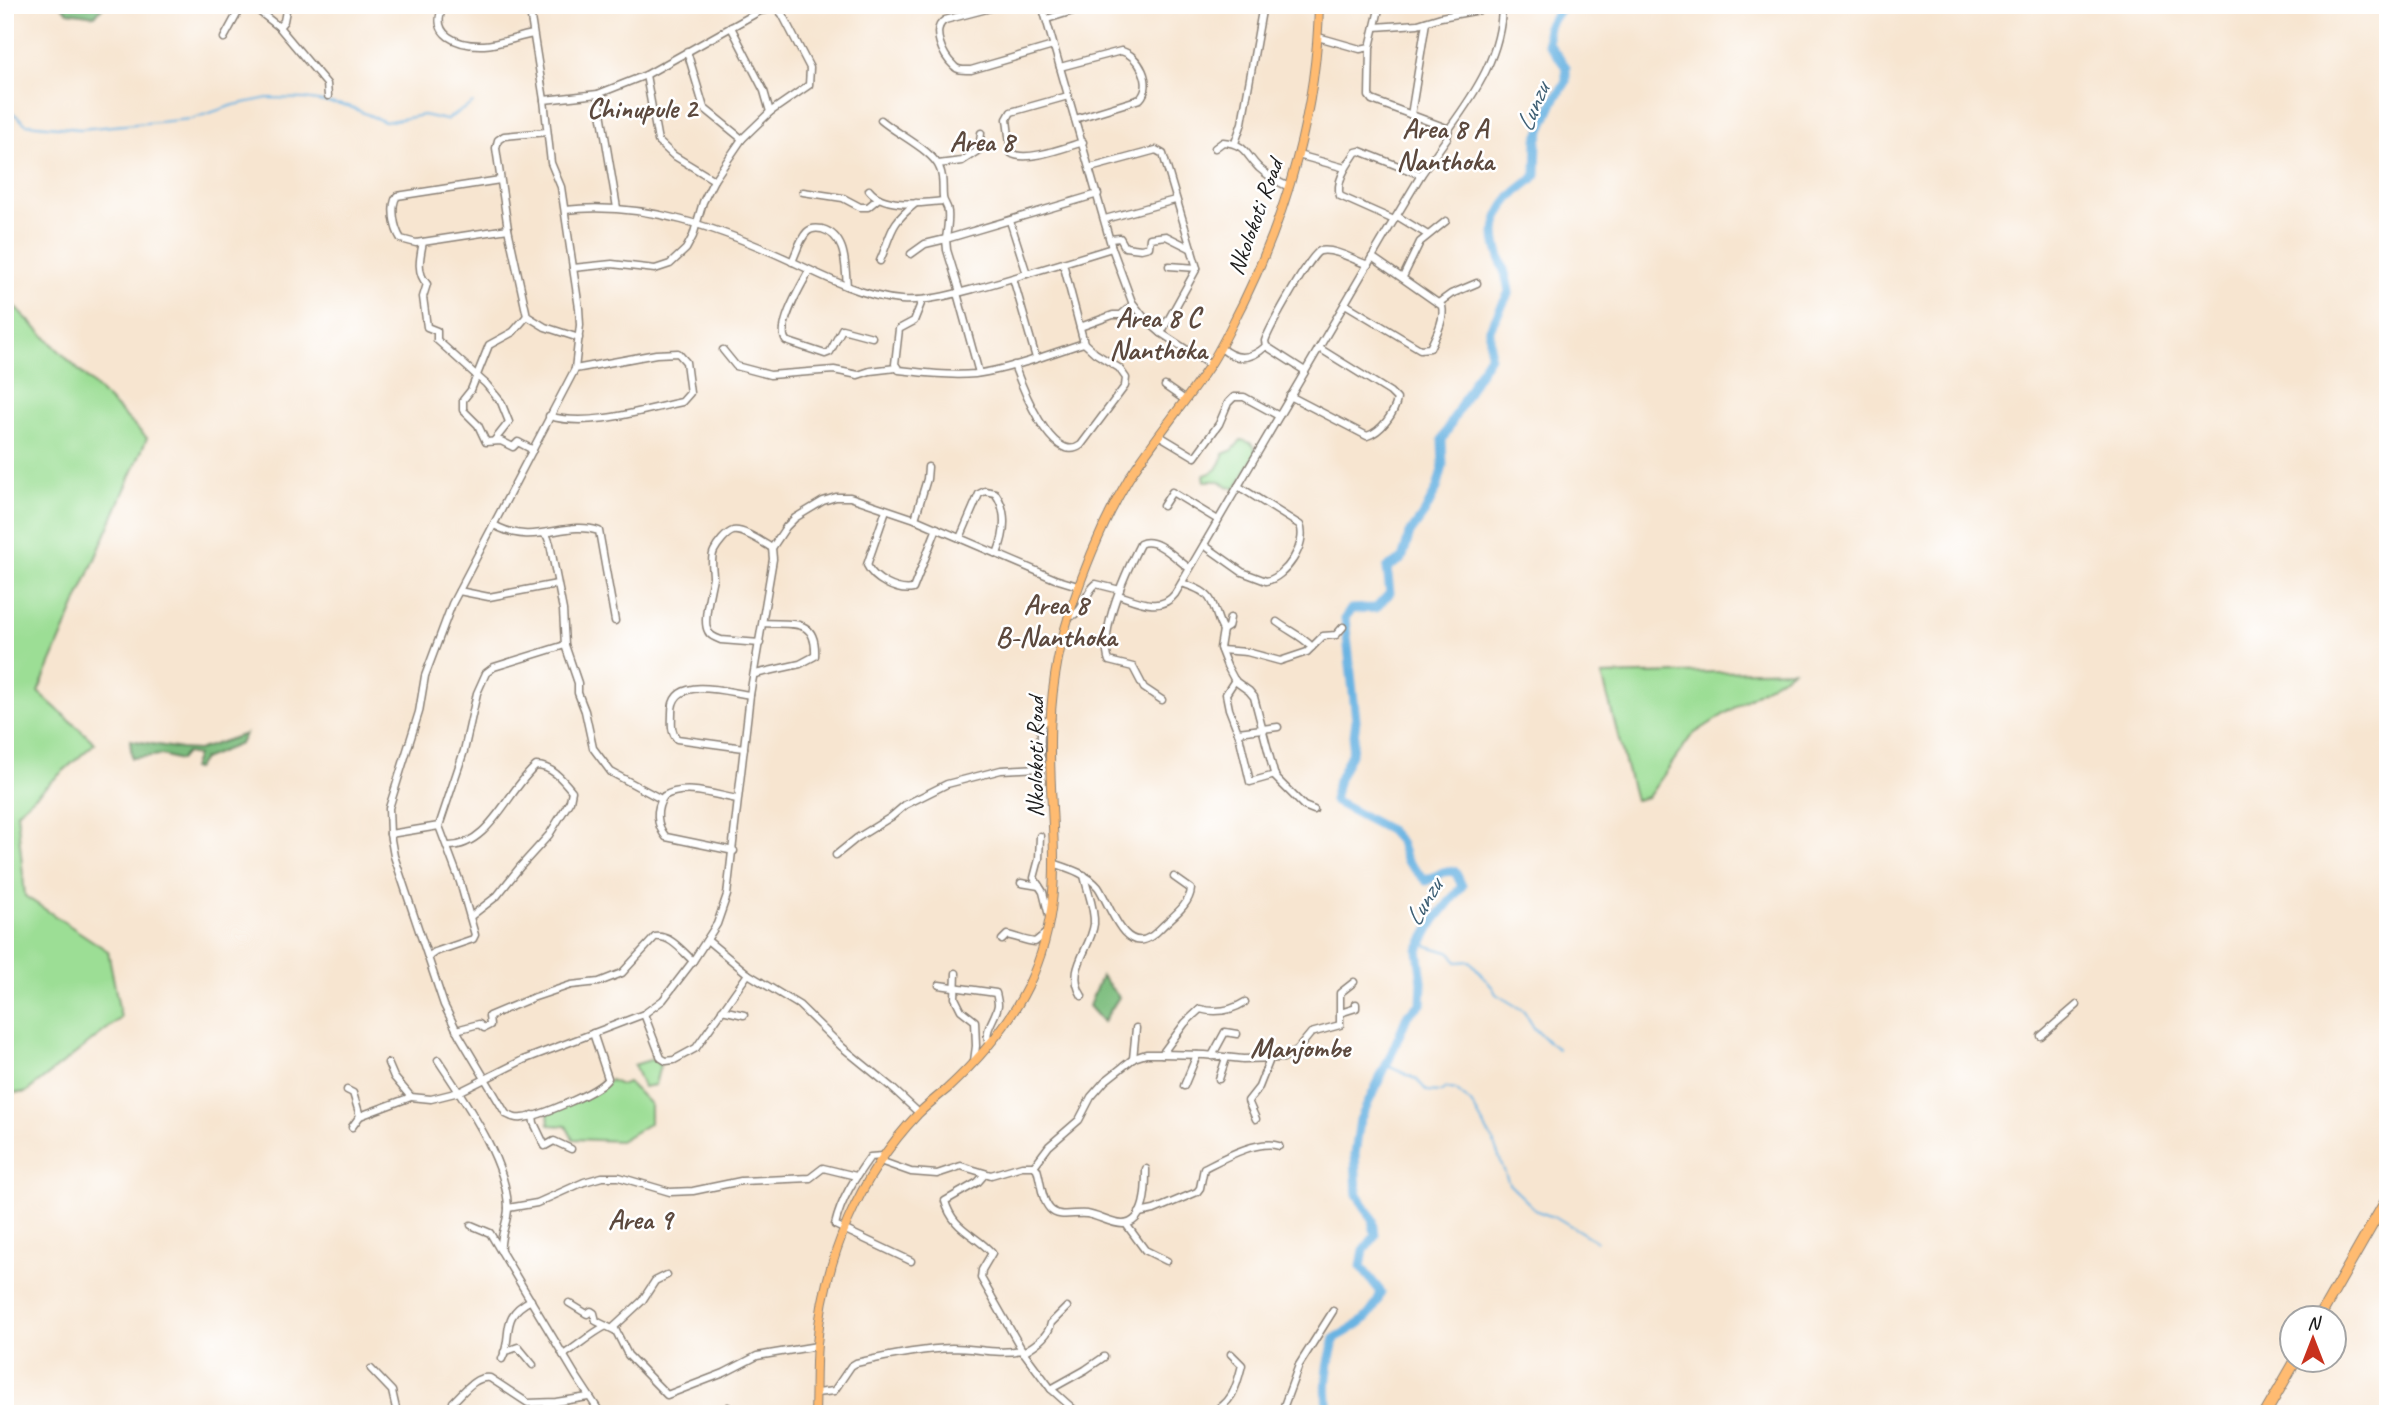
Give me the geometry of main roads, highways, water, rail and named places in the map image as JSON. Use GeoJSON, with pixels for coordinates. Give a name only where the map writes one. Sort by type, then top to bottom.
{"type":"FeatureCollection","features":[{"type":"Feature","properties":{"kind":"highway"},"geometry":{"type":"LineString","coordinates":[[2327,1304],[2388,1197]]}},
{"type":"Feature","properties":{"kind":"highway"},"geometry":{"type":"LineString","coordinates":[[2265,1414],[2288,1374]]}},
{"type":"Feature","properties":{"kind":"main road","name":"Nkolokoti Road"},"geometry":{"type":"LineString","coordinates":[[815,1414],[817,1346],[828,1276],[857,1202],[881,1159],[919,1113],[989,1044],[1026,990],[1047,932],[1053,903],[1056,864],[1050,767],[1051,719],[1056,676],[1068,618],[1100,532],[1130,477],[1221,348],[1264,258],[1298,155],[1318,37],[1319,5]]}},
{"type":"Feature","properties":{"kind":"waterway","name":"Lunzu"},"geometry":{"type":"LineString","coordinates":[[1476,378],[1490,356],[1490,329],[1509,292],[1496,244],[1496,222],[1511,197],[1536,175],[1537,140],[1554,100],[1566,82],[1566,67],[1548,43],[1548,26],[1563,5]]}},
{"type":"Feature","properties":{"kind":"waterway"},"geometry":{"type":"LineString","coordinates":[[5,106],[26,124],[80,129],[191,119],[234,105],[268,98],[305,99],[348,106],[385,122],[423,115],[446,120],[473,103]]}},
{"type":"Feature","properties":{"kind":"waterway","name":"Lunzu"},"geometry":{"type":"LineString","coordinates":[[1329,1414],[1327,1376],[1335,1338],[1369,1315],[1381,1292],[1361,1267],[1364,1250],[1375,1236],[1373,1220],[1357,1194],[1355,1154],[1360,1120],[1408,1014],[1421,1004],[1422,982],[1418,950],[1434,921],[1462,886],[1455,871],[1443,872],[1426,881],[1406,860],[1400,842],[1389,830],[1334,801],[1338,781],[1352,752],[1356,720],[1345,618],[1351,609],[1376,608],[1390,593],[1387,568],[1402,559],[1410,533],[1437,488],[1443,466],[1442,440],[1475,379]]}},
{"type":"Feature","properties":{"kind":"waterway"},"geometry":{"type":"LineString","coordinates":[[1421,944],[1451,953],[1457,962],[1470,961],[1496,994],[1524,1011],[1534,1028],[1558,1049]]}},
{"type":"Feature","properties":{"kind":"waterway"},"geometry":{"type":"LineString","coordinates":[[1386,1065],[1416,1079],[1427,1091],[1440,1092],[1446,1088],[1456,1090],[1471,1103],[1493,1141],[1509,1184],[1537,1211],[1561,1220],[1596,1241]]}},
{"type":"Feature","properties":{"kind":"district","name":"Chinupule 2"},"geometry":{"type":"Point","coordinates":[642,108]}},
{"type":"Feature","properties":{"kind":"district","name":"Area 8"},"geometry":{"type":"Point","coordinates":[982,141]}},
{"type":"Feature","properties":{"kind":"district","name":"Area 8 A Nanthoka"},"geometry":{"type":"Point","coordinates":[1445,144]}},
{"type":"Feature","properties":{"kind":"district","name":"Area 8 C Nanthoka"},"geometry":{"type":"Point","coordinates":[1158,333]}},
{"type":"Feature","properties":{"kind":"district","name":"Area 8 B-Nanthoka"},"geometry":{"type":"Point","coordinates":[1056,620]}},
{"type":"Feature","properties":{"kind":"district","name":"Manjombe"},"geometry":{"type":"Point","coordinates":[1300,1047]}},
{"type":"Feature","properties":{"kind":"district","name":"Area 9"},"geometry":{"type":"Point","coordinates":[640,1219]}}]}
